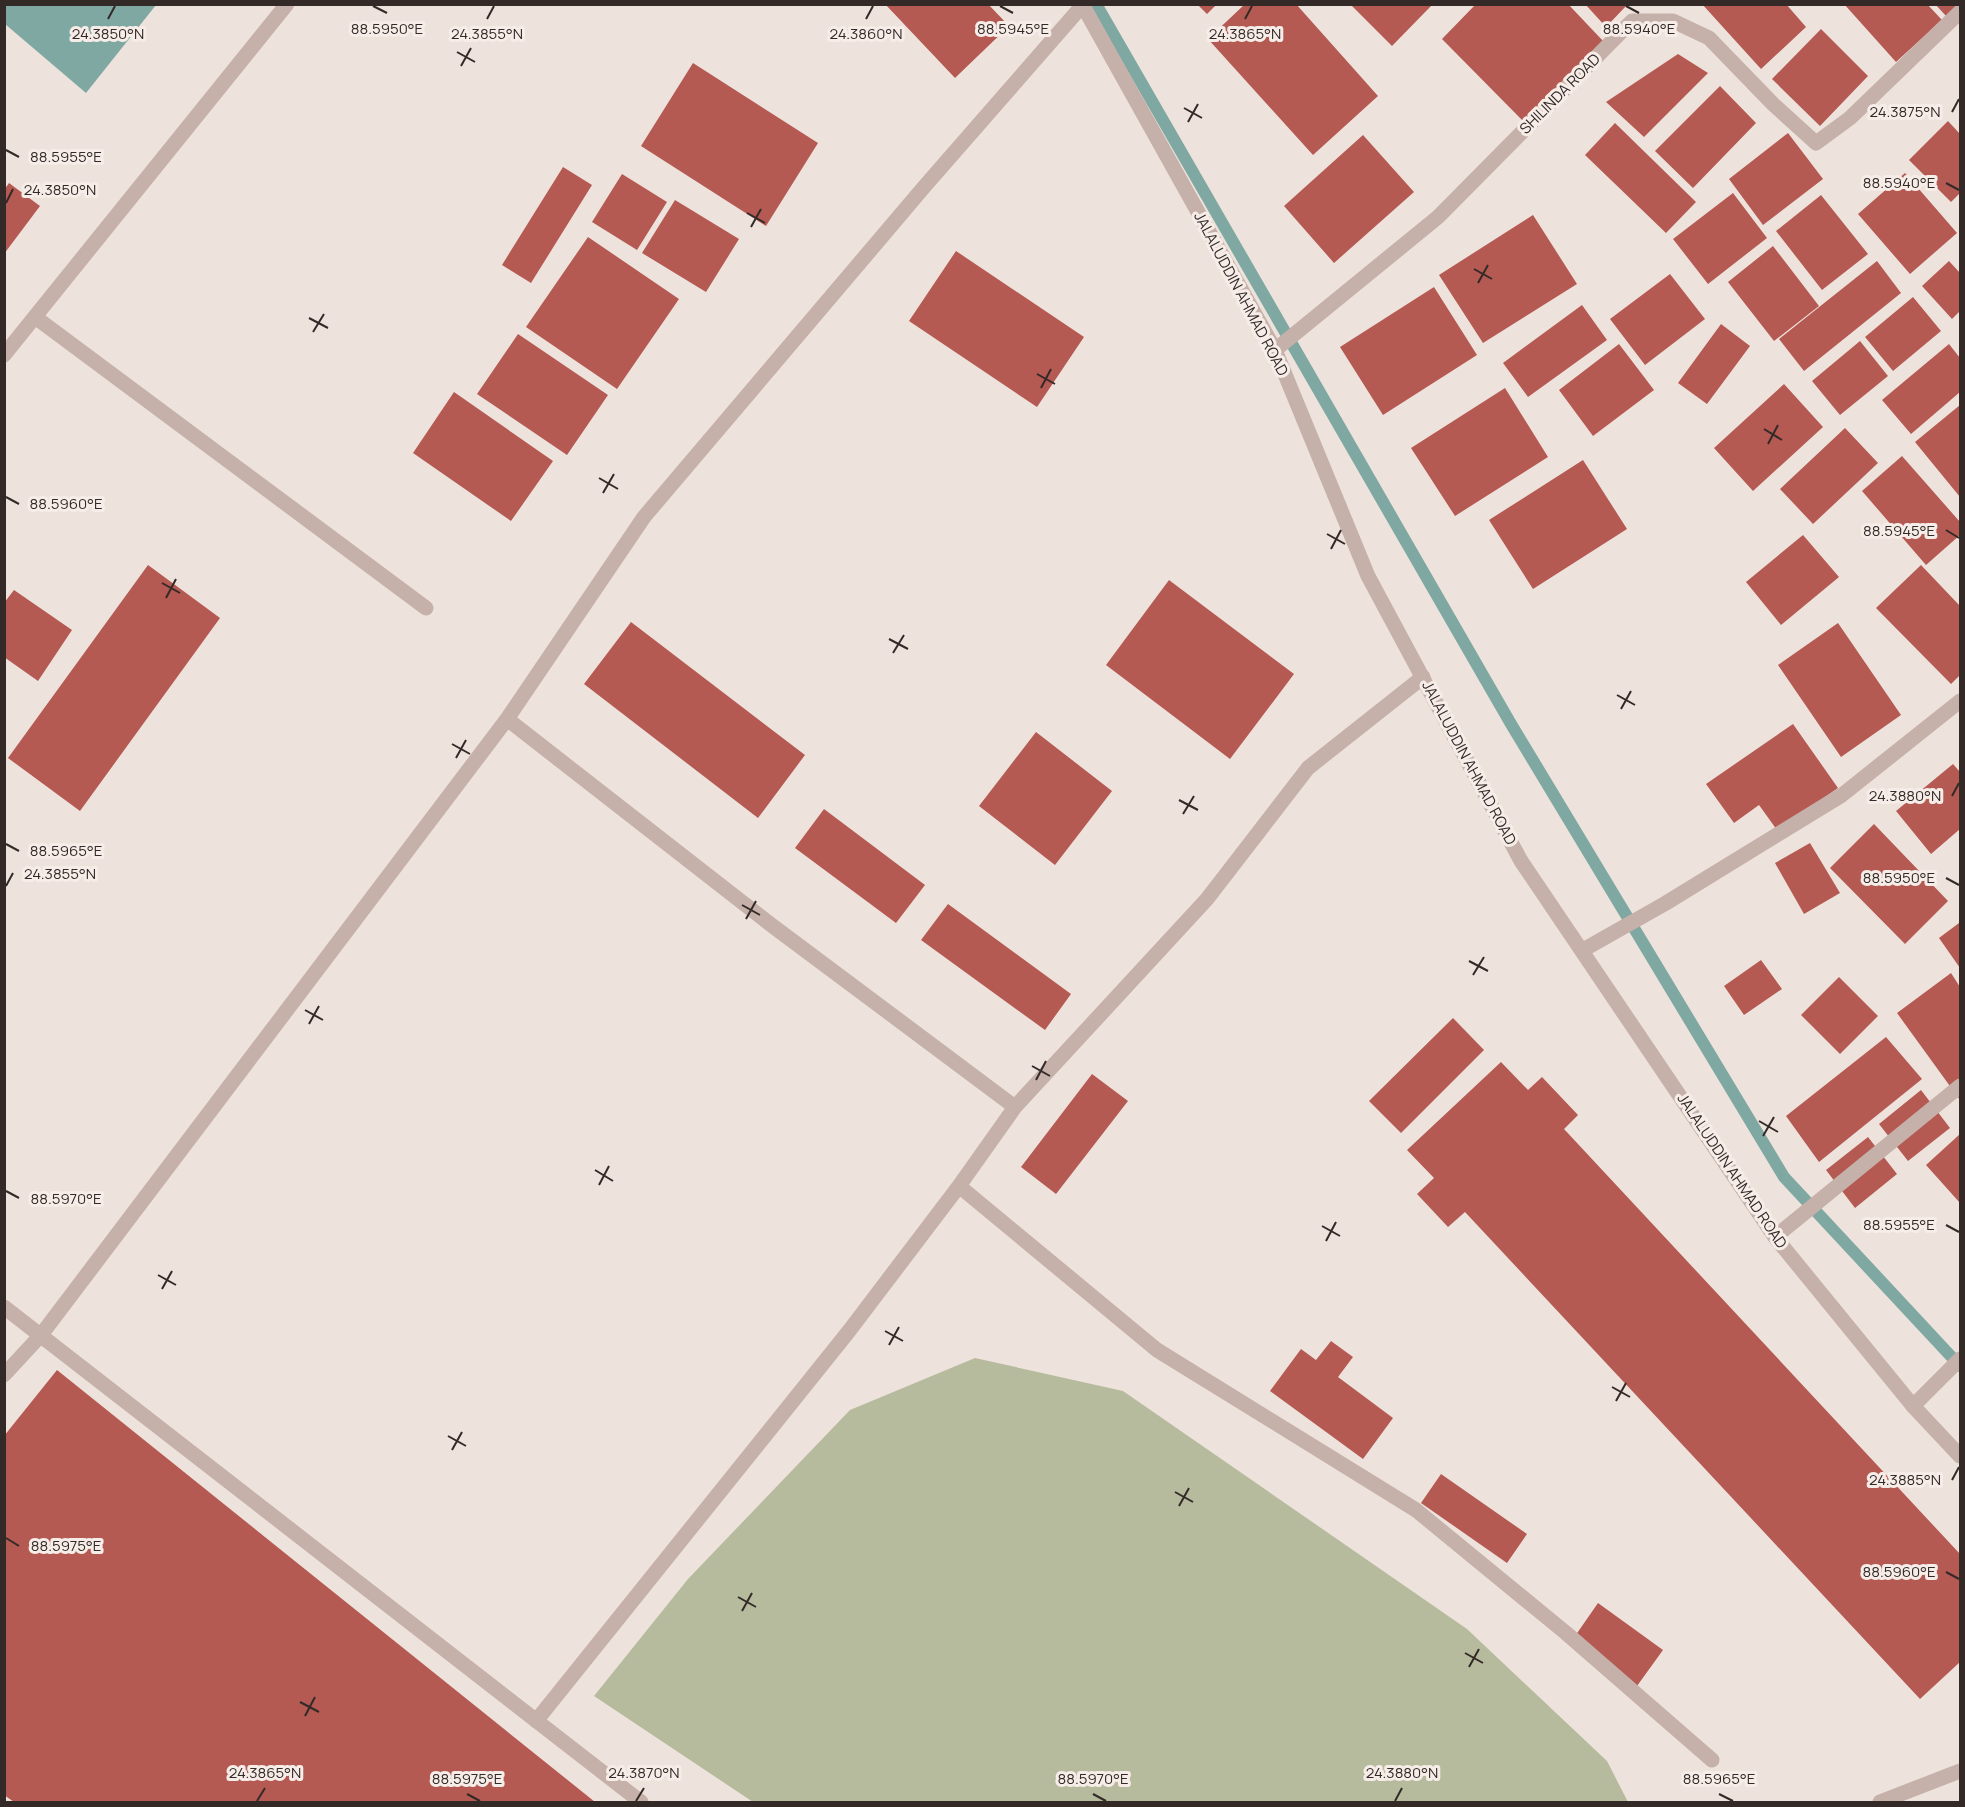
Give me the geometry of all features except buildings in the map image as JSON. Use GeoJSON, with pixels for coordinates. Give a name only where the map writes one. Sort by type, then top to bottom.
{"type":"FeatureCollection","features":[{"type":"Feature","properties":{"kind":"street"},"geometry":{"type":"LineString","coordinates":[[4,355],[287,4]]}},
{"type":"Feature","properties":{"kind":"street"},"geometry":{"type":"LineString","coordinates":[[4,1375],[41,1335],[507,719],[644,517],[1082,5]]}},
{"type":"Feature","properties":{"kind":"street","name":"JALALUDDIN AHMAD ROAD"},"geometry":{"type":"LineString","coordinates":[[1082,5],[1275,350],[1368,576],[1521,861],[1775,1237],[1913,1407],[1960,1456]]}},
{"type":"Feature","properties":{"kind":"street","name":"SHILINDA ROAD"},"geometry":{"type":"LineString","coordinates":[[1275,350],[1438,217],[1632,21],[1673,21],[1709,38],[1773,104],[1816,143],[1850,118],[1960,12]]}},
{"type":"Feature","properties":{"kind":"street"},"geometry":{"type":"LineString","coordinates":[[35,317],[426,608]]}},
{"type":"Feature","properties":{"kind":"street"},"geometry":{"type":"LineString","coordinates":[[536,1721],[849,1331],[959,1186],[1015,1107],[1207,900],[1308,768],[1423,677]]}},
{"type":"Feature","properties":{"kind":"street"},"geometry":{"type":"LineString","coordinates":[[1583,950],[1696,885],[1842,795],[1960,701]]}},
{"type":"Feature","properties":{"kind":"street"},"geometry":{"type":"LineString","coordinates":[[507,719],[774,927],[1015,1107]]}},
{"type":"Feature","properties":{"kind":"street"},"geometry":{"type":"LineString","coordinates":[[1775,1237],[1960,1086]]}},
{"type":"Feature","properties":{"kind":"street"},"geometry":{"type":"LineString","coordinates":[[959,1186],[1157,1350],[1416,1509],[1566,1633],[1712,1760]]}},
{"type":"Feature","properties":{"kind":"street"},"geometry":{"type":"LineString","coordinates":[[4,1307],[641,1803]]}},
{"type":"Feature","properties":{"kind":"street"},"geometry":{"type":"LineString","coordinates":[[1913,1407],[1960,1359]]}},
{"type":"Feature","properties":{"kind":"street"},"geometry":{"type":"LineString","coordinates":[[1880,1803],[1960,1771]]}},
{"type":"Feature","properties":{"kind":"green space"},"geometry":{"type":"Polygon","coordinates":[[[975,1358],[1123,1391],[1467,1629],[1607,1761],[1628,1802],[753,1802],[594,1696],[688,1579],[850,1410],[975,1358]]]}},
{"type":"Feature","properties":{"kind":"water"},"geometry":{"type":"Polygon","coordinates":[[[5,4],[156,5],[86,93],[5,24],[5,4]]]}},
{"type":"Feature","properties":{"kind":"waterway"},"geometry":{"type":"LineString","coordinates":[[1096,4],[1511,724],[1784,1177],[1960,1366]]}}]}
